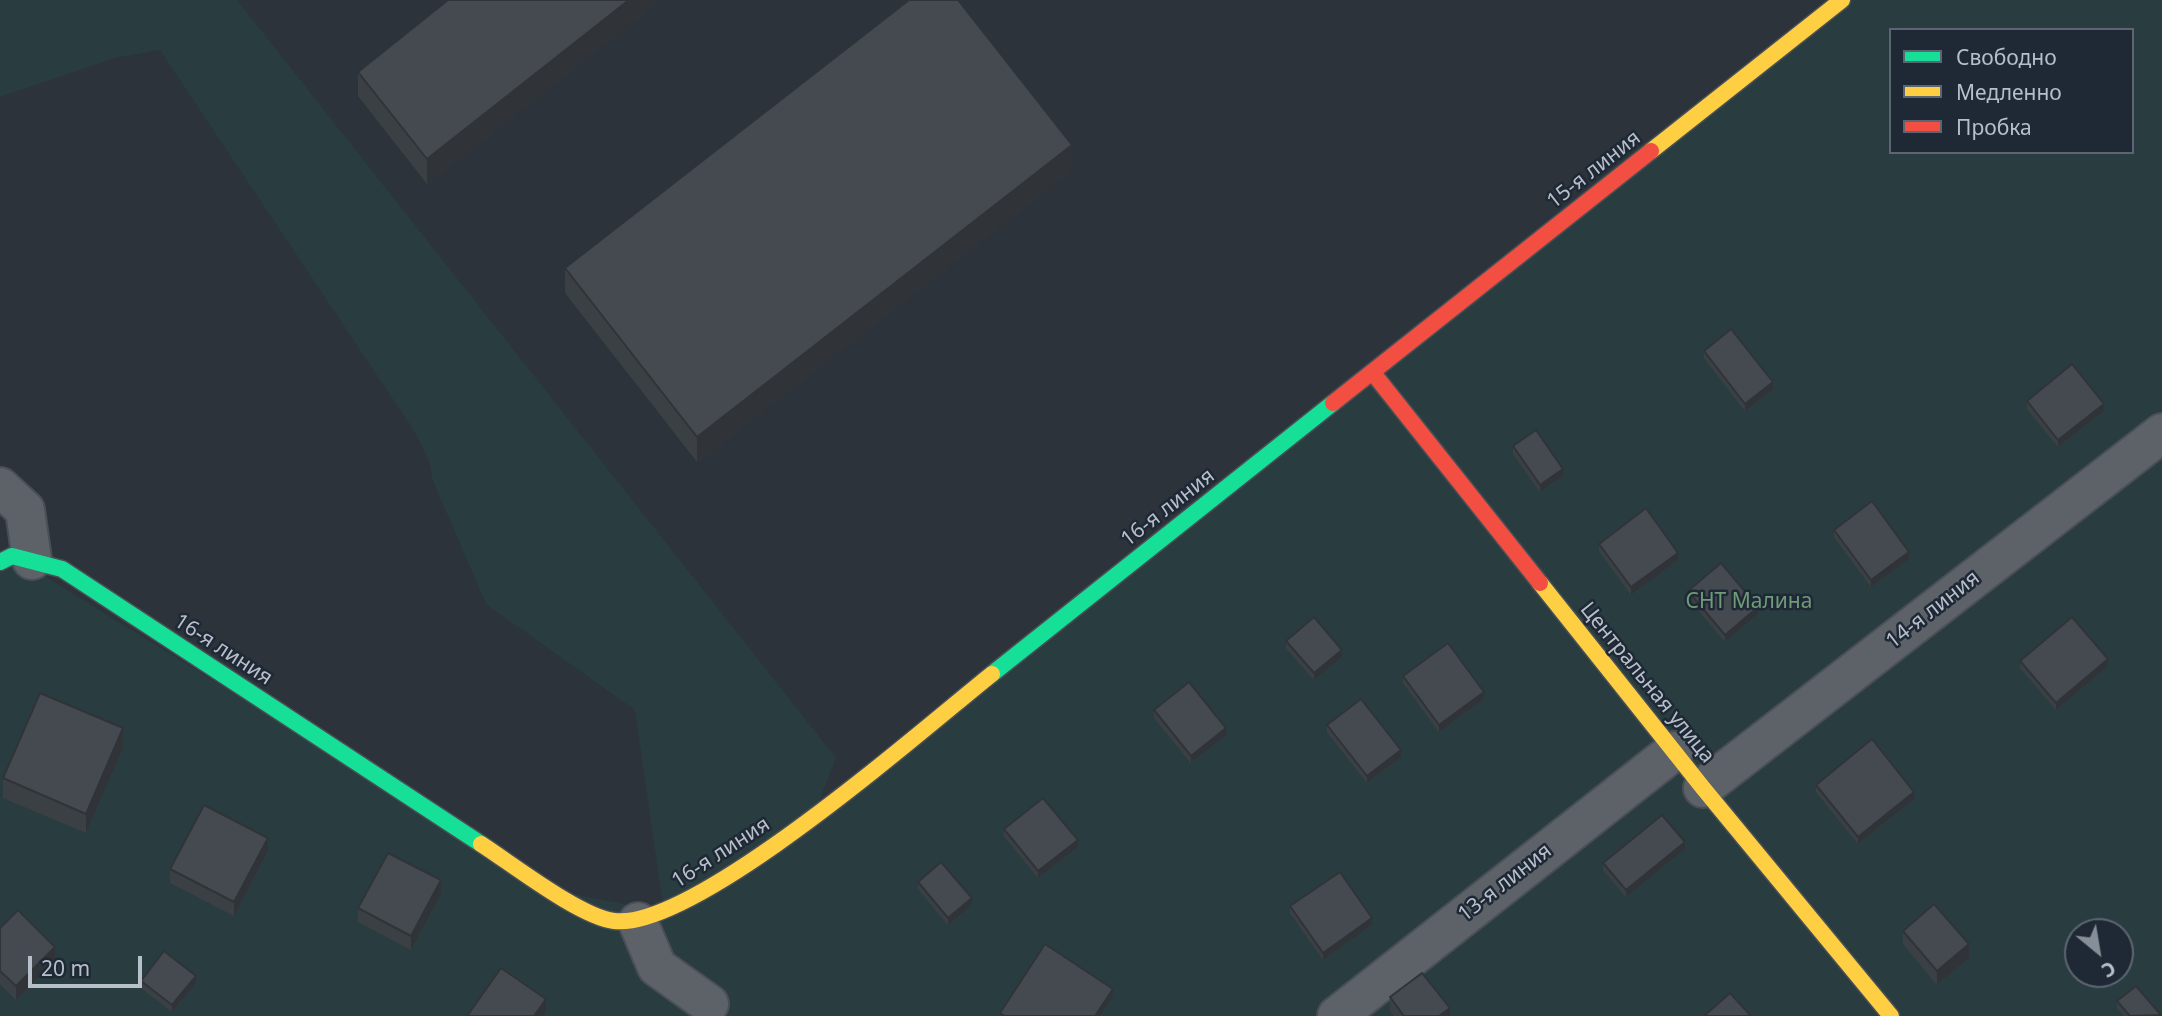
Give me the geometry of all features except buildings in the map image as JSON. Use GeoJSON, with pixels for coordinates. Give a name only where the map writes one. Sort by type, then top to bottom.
{"type":"FeatureCollection","features":[{"type":"Feature","properties":{"kind":"street","name":"15-я линия"},"geometry":{"type":"LineString","coordinates":[[1373,373],[1842,0]]}},
{"type":"Feature","properties":{"kind":"street","name":"Центральная улица"},"geometry":{"type":"LineString","coordinates":[[1373,373],[1703,788],[1891,1016]]}},
{"type":"Feature","properties":{"kind":"street","name":"16-я линия"},"geometry":{"type":"LineString","coordinates":[[16,561],[62,569],[552,890],[613,921],[638,922],[693,900],[813,816],[1373,373]]}},
{"type":"Feature","properties":{"kind":"street","name":"14-я линия"},"geometry":{"type":"LineString","coordinates":[[1703,788],[2162,433]]}},
{"type":"Feature","properties":{"kind":"street"},"geometry":{"type":"LineString","coordinates":[[0,487],[25,510],[16,561]]}},
{"type":"Feature","properties":{"kind":"street","name":"13-я линия"},"geometry":{"type":"LineString","coordinates":[[1337,1016],[1674,751]]}},
{"type":"Feature","properties":{"kind":"street"},"geometry":{"type":"LineString","coordinates":[[638,922],[657,967],[709,1004]]}},
{"type":"Feature","properties":{"kind":"green space","name":"СНТ Малина"},"geometry":{"type":"Polygon","coordinates":[[[0,0],[237,0],[836,758],[814,814],[1842,0],[2162,0],[2162,1016],[0,1016],[0,562],[12,556],[552,890],[664,912],[635,710],[486,604],[433,481],[429,460],[413,429],[160,50],[115,58],[0,97],[0,0]]]}},
{"type":"Feature","properties":{"kind":"traffic: fast"},"geometry":{"type":"LineString","coordinates":[[992,674],[1333,403]]}},
{"type":"Feature","properties":{"kind":"traffic: fast"},"geometry":{"type":"LineString","coordinates":[[0,562],[12,556],[62,569],[481,844]]}},
{"type":"Feature","properties":{"kind":"traffic: slow"},"geometry":{"type":"LineString","coordinates":[[1651,151],[1842,0]]}},
{"type":"Feature","properties":{"kind":"traffic: slow"},"geometry":{"type":"LineString","coordinates":[[1540,583],[1703,788],[1891,1016]]}},
{"type":"Feature","properties":{"kind":"traffic: slow"},"geometry":{"type":"LineString","coordinates":[[481,844],[583,910],[614,921],[650,916],[697,894],[751,862],[863,779],[992,674]]}},
{"type":"Feature","properties":{"kind":"traffic: jam"},"geometry":{"type":"LineString","coordinates":[[1333,403],[1651,151]]}},
{"type":"Feature","properties":{"kind":"traffic: jam"},"geometry":{"type":"LineString","coordinates":[[1373,373],[1540,583]]}}]}
